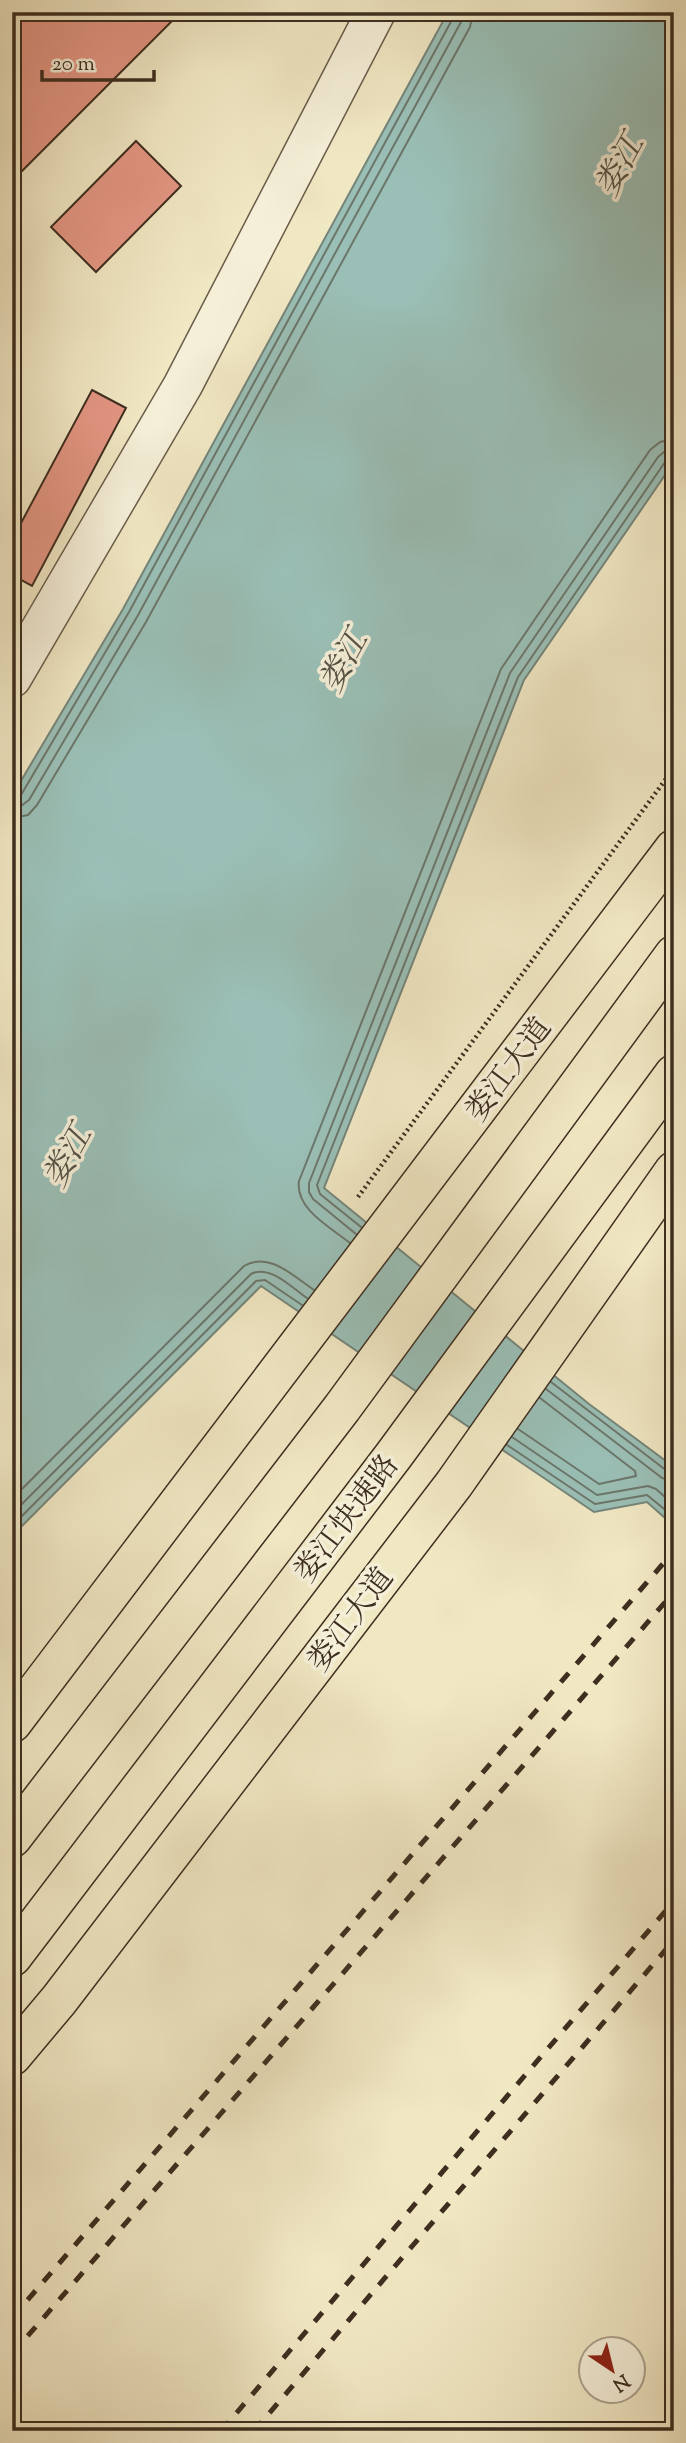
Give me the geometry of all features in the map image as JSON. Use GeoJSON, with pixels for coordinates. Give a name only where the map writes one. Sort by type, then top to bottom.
{"type":"FeatureCollection","features":[{"type":"Feature","properties":{"kind":"main road","name":"娄江大道"},"geometry":{"type":"LineString","coordinates":[[12,1723],[674,849]]}},
{"type":"Feature","properties":{"kind":"main road"},"geometry":{"type":"LineString","coordinates":[[12,1838],[342,1408],[674,954]]}},
{"type":"Feature","properties":{"kind":"main road","name":"娄江快速路"},"geometry":{"type":"LineString","coordinates":[[12,1957],[394,1455],[674,1074]]}},
{"type":"Feature","properties":{"kind":"main road","name":"娄江大道"},"geometry":{"type":"LineString","coordinates":[[12,2056],[59,2000],[472,1459],[674,1171]]}},
{"type":"Feature","properties":{"kind":"street"},"geometry":{"type":"LineString","coordinates":[[12,678],[183,385],[376,12]]}},
{"type":"Feature","properties":{"kind":"path"},"geometry":{"type":"LineString","coordinates":[[358,1197],[674,768]]}},
{"type":"Feature","properties":{"kind":"water","name":"娄江"},"geometry":{"type":"Polygon","coordinates":[[[448,12],[674,12],[674,462],[524,680],[324,1188],[589,1404],[674,1467],[674,1526],[647,1502],[594,1512],[261,1286],[12,1536],[12,796],[123,609],[448,12]]]}},
{"type":"Feature","properties":{"kind":"building"},"geometry":{"type":"Polygon","coordinates":[[[12,12],[181,12],[12,181],[12,12]]]}},
{"type":"Feature","properties":{"kind":"building"},"geometry":{"type":"Polygon","coordinates":[[[136,141],[181,186],[96,272],[51,227],[136,141]]]}},
{"type":"Feature","properties":{"kind":"building"},"geometry":{"type":"Polygon","coordinates":[[[92,390],[126,408],[32,586],[12,575],[12,540],[92,390]]]}},
{"type":"Feature","properties":{"kind":"railway"},"geometry":{"type":"LineString","coordinates":[[12,2318],[674,1551]]}},
{"type":"Feature","properties":{"kind":"railway"},"geometry":{"type":"LineString","coordinates":[[12,2354],[674,1592]]}},
{"type":"Feature","properties":{"kind":"railway"},"geometry":{"type":"LineString","coordinates":[[221,2431],[674,1901]]}},
{"type":"Feature","properties":{"kind":"railway"},"geometry":{"type":"LineString","coordinates":[[254,2431],[674,1940]]}}]}
